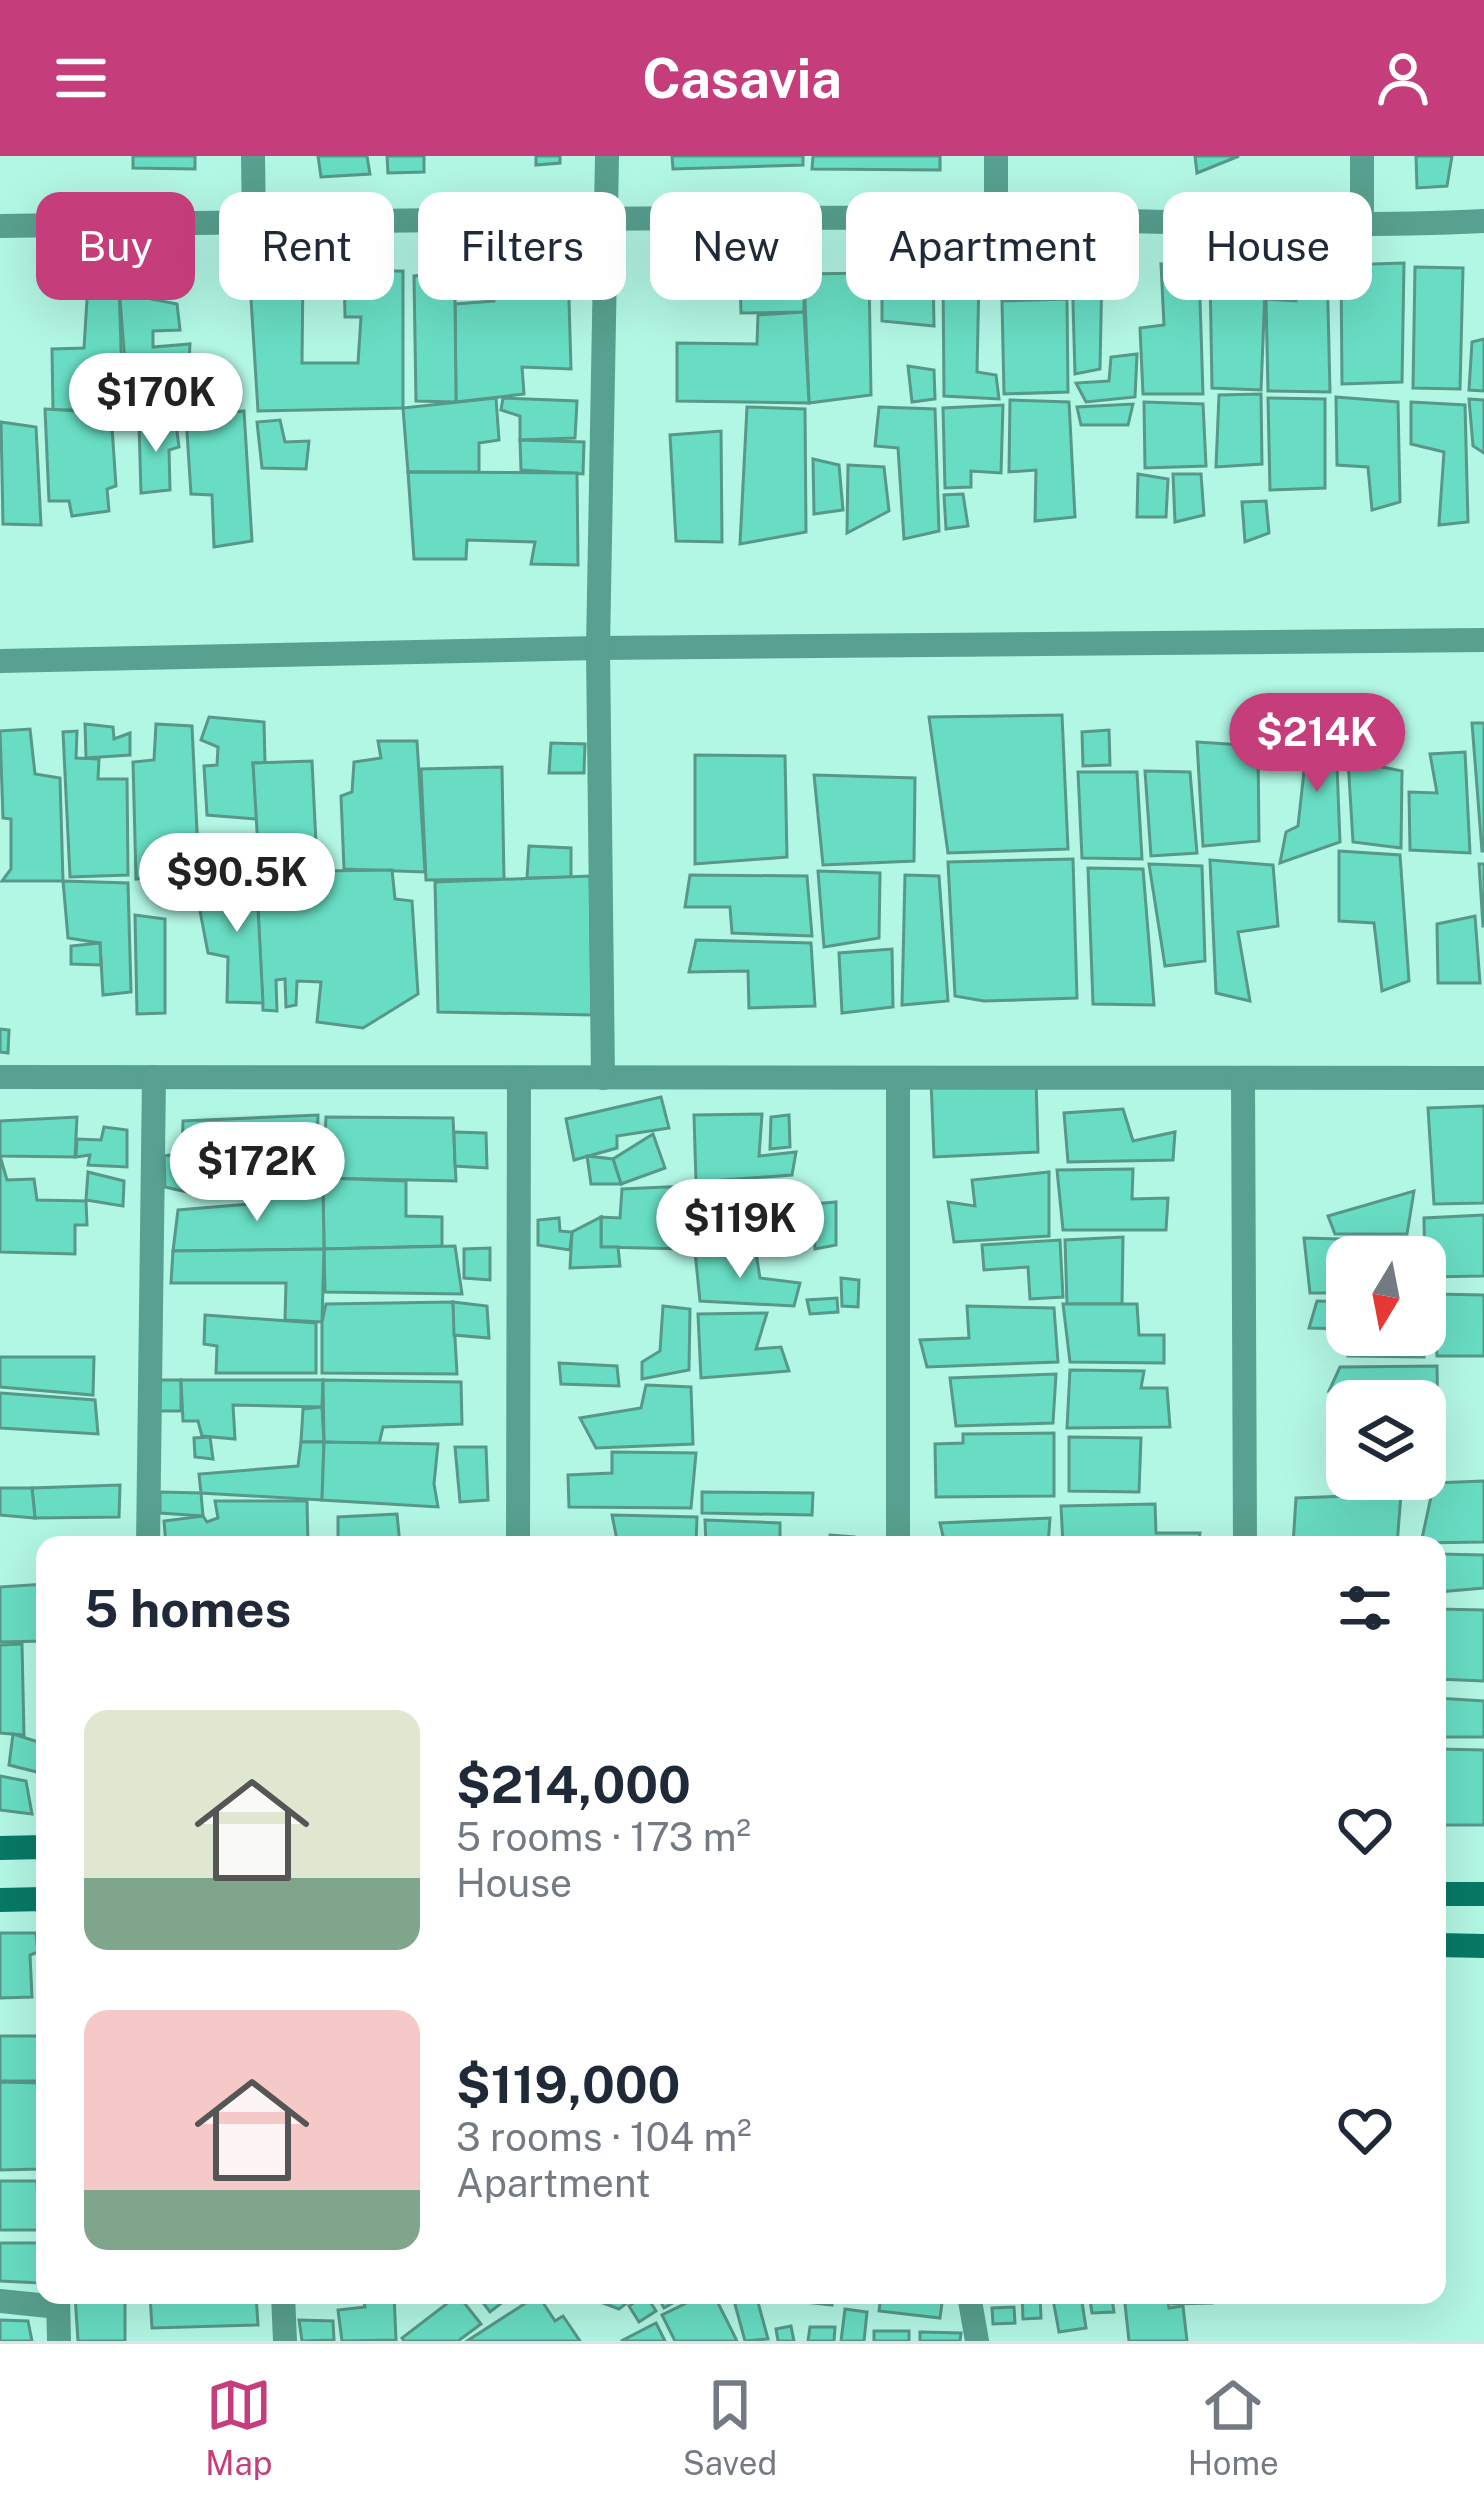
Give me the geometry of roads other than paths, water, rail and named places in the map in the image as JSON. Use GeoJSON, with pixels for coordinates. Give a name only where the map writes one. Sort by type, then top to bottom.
{"type":"FeatureCollection","features":[{"type":"Feature","properties":{"kind":"main road"},"geometry":{"type":"LineString","coordinates":[[0,1848],[36,1847]]}},
{"type":"Feature","properties":{"kind":"main road"},"geometry":{"type":"LineString","coordinates":[[1446,1894],[1484,1894]]}},
{"type":"Feature","properties":{"kind":"main road"},"geometry":{"type":"LineString","coordinates":[[0,1900],[36,1899]]}},
{"type":"Feature","properties":{"kind":"main road"},"geometry":{"type":"LineString","coordinates":[[1446,1945],[1484,1946]]}},
{"type":"Feature","properties":{"kind":"street"},"geometry":{"type":"LineString","coordinates":[[253,156],[254,192]]}},
{"type":"Feature","properties":{"kind":"street"},"geometry":{"type":"LineString","coordinates":[[606,192],[608,156]]}},
{"type":"Feature","properties":{"kind":"street"},"geometry":{"type":"LineString","coordinates":[[995,192],[996,156]]}},
{"type":"Feature","properties":{"kind":"street"},"geometry":{"type":"LineString","coordinates":[[1362,156],[1362,192]]}},
{"type":"Feature","properties":{"kind":"street"},"geometry":{"type":"LineString","coordinates":[[626,217],[846,218]]}},
{"type":"Feature","properties":{"kind":"street"},"geometry":{"type":"LineString","coordinates":[[1372,227],[1484,221]]}},
{"type":"Feature","properties":{"kind":"street"},"geometry":{"type":"LineString","coordinates":[[0,226],[219,223]]}},
{"type":"Feature","properties":{"kind":"street"},"geometry":{"type":"LineString","coordinates":[[603,1078],[598,649],[604,300]]}},
{"type":"Feature","properties":{"kind":"street"},"geometry":{"type":"LineString","coordinates":[[0,661],[1484,640]]}},
{"type":"Feature","properties":{"kind":"street"},"geometry":{"type":"LineString","coordinates":[[0,1078],[1484,1078]]}},
{"type":"Feature","properties":{"kind":"street"},"geometry":{"type":"LineString","coordinates":[[148,1536],[154,1078]]}},
{"type":"Feature","properties":{"kind":"street"},"geometry":{"type":"LineString","coordinates":[[518,1536],[519,1078]]}},
{"type":"Feature","properties":{"kind":"street"},"geometry":{"type":"LineString","coordinates":[[898,1078],[898,1536]]}},
{"type":"Feature","properties":{"kind":"street"},"geometry":{"type":"LineString","coordinates":[[1243,1078],[1245,1536]]}},
{"type":"Feature","properties":{"kind":"street"},"geometry":{"type":"LineString","coordinates":[[0,2302],[36,2301]]}},
{"type":"Feature","properties":{"kind":"street"},"geometry":{"type":"LineString","coordinates":[[58,2304],[59,2341]]}},
{"type":"Feature","properties":{"kind":"street"},"geometry":{"type":"LineString","coordinates":[[283,2304],[285,2341]]}},
{"type":"Feature","properties":{"kind":"street"},"geometry":{"type":"LineString","coordinates":[[971,2304],[977,2341]]}}]}
